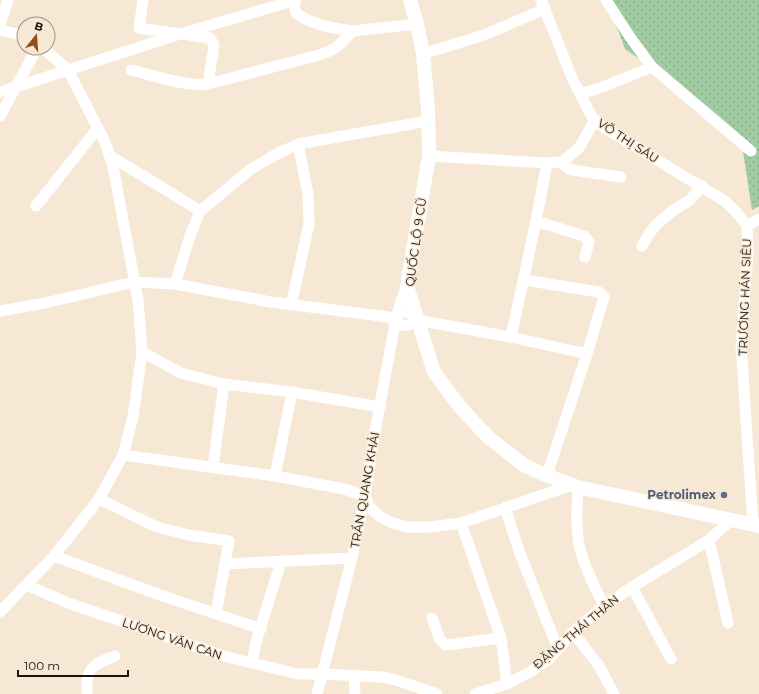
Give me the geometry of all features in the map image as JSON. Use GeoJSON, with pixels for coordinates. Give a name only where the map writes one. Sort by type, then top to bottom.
{"type":"FeatureCollection","features":[{"type":"Feature","properties":{"kind":"main road","name":"QUỐC LỘ 9 CŨ"},"geometry":{"type":"LineString","coordinates":[[410,0],[423,54],[429,156],[407,286],[434,372],[460,407],[489,438],[524,465],[575,486],[756,525]]}},
{"type":"Feature","properties":{"kind":"street"},"geometry":{"type":"LineString","coordinates":[[0,24],[8,0]]}},
{"type":"Feature","properties":{"kind":"street"},"geometry":{"type":"LineString","coordinates":[[143,0],[139,28],[210,38],[214,45],[208,84]]}},
{"type":"Feature","properties":{"kind":"street"},"geometry":{"type":"LineString","coordinates":[[0,92],[180,34],[294,0],[296,13],[304,19],[338,29],[352,31],[417,24]]}},
{"type":"Feature","properties":{"kind":"street"},"geometry":{"type":"LineString","coordinates":[[606,0],[630,38],[652,67],[751,151]]}},
{"type":"Feature","properties":{"kind":"street"},"geometry":{"type":"LineString","coordinates":[[423,54],[484,35],[543,5]]}},
{"type":"Feature","properties":{"kind":"street","name":"VÕ THỊ SÁU"},"geometry":{"type":"LineString","coordinates":[[543,5],[560,51],[592,117],[600,125],[726,202],[737,213],[751,232]]}},
{"type":"Feature","properties":{"kind":"street"},"geometry":{"type":"LineString","coordinates":[[0,30],[16,34]]}},
{"type":"Feature","properties":{"kind":"street"},"geometry":{"type":"LineString","coordinates":[[131,70],[185,83],[202,85],[208,84],[334,50],[352,31]]}},
{"type":"Feature","properties":{"kind":"street"},"geometry":{"type":"LineString","coordinates":[[0,116],[33,56]]}},
{"type":"Feature","properties":{"kind":"street"},"geometry":{"type":"LineString","coordinates":[[0,612],[54,556],[99,499],[123,455],[133,417],[142,352],[138,300],[113,166],[105,142],[68,70],[52,56]]}},
{"type":"Feature","properties":{"kind":"street"},"geometry":{"type":"LineString","coordinates":[[580,94],[600,88],[652,67]]}},
{"type":"Feature","properties":{"kind":"street"},"geometry":{"type":"LineString","coordinates":[[429,156],[547,163],[562,162],[580,148],[595,120]]}},
{"type":"Feature","properties":{"kind":"street"},"geometry":{"type":"LineString","coordinates":[[175,284],[200,210],[250,170],[273,156],[298,144],[428,121]]}},
{"type":"Feature","properties":{"kind":"street"},"geometry":{"type":"LineString","coordinates":[[36,206],[98,128]]}},
{"type":"Feature","properties":{"kind":"street"},"geometry":{"type":"LineString","coordinates":[[291,305],[309,224],[308,194],[298,144]]}},
{"type":"Feature","properties":{"kind":"street"},"geometry":{"type":"LineString","coordinates":[[109,155],[200,210]]}},
{"type":"Feature","properties":{"kind":"street"},"geometry":{"type":"LineString","coordinates":[[562,162],[566,167],[572,170],[621,177]]}},
{"type":"Feature","properties":{"kind":"street"},"geometry":{"type":"LineString","coordinates":[[511,337],[547,163]]}},
{"type":"Feature","properties":{"kind":"street"},"geometry":{"type":"LineString","coordinates":[[642,246],[656,225],[671,212],[690,200],[702,186]]}},
{"type":"Feature","properties":{"kind":"street","name":"TRƯƠNG HÁN SIÊU"},"geometry":{"type":"LineString","coordinates":[[756,525],[741,344],[751,232],[759,219]]}},
{"type":"Feature","properties":{"kind":"street"},"geometry":{"type":"LineString","coordinates":[[536,222],[584,236],[588,242],[585,257]]}},
{"type":"Feature","properties":{"kind":"street"},"geometry":{"type":"LineString","coordinates":[[524,280],[599,292],[604,299],[547,475]]}},
{"type":"Feature","properties":{"kind":"street"},"geometry":{"type":"LineString","coordinates":[[0,311],[45,303],[134,282],[175,284],[271,302],[396,318],[401,312],[405,312],[411,314],[417,320],[511,337],[587,354]]}},
{"type":"Feature","properties":{"kind":"street","name":"TRẦN QUANG KHẢI"},"geometry":{"type":"LineString","coordinates":[[317,694],[352,558],[365,496],[396,318],[407,286]]}},
{"type":"Feature","properties":{"kind":"street"},"geometry":{"type":"LineString","coordinates":[[142,352],[181,373],[224,384],[292,392],[380,406]]}},
{"type":"Feature","properties":{"kind":"street"},"geometry":{"type":"LineString","coordinates":[[213,467],[224,384]]}},
{"type":"Feature","properties":{"kind":"street"},"geometry":{"type":"LineString","coordinates":[[275,476],[292,392]]}},
{"type":"Feature","properties":{"kind":"street"},"geometry":{"type":"LineString","coordinates":[[123,455],[275,476],[344,489],[365,496],[370,508],[382,517],[390,522],[407,527],[429,527],[461,523],[575,486],[577,528],[580,550],[586,569],[604,606]]}},
{"type":"Feature","properties":{"kind":"street"},"geometry":{"type":"LineString","coordinates":[[99,499],[157,527],[188,535],[229,541],[216,614]]}},
{"type":"Feature","properties":{"kind":"street"},"geometry":{"type":"LineString","coordinates":[[505,508],[519,551],[558,649]]}},
{"type":"Feature","properties":{"kind":"street","name":"ĐẶNG THÁI THÂN"},"geometry":{"type":"LineString","coordinates":[[475,694],[507,684],[543,663],[573,632],[604,606],[709,540],[731,520]]}},
{"type":"Feature","properties":{"kind":"street"},"geometry":{"type":"LineString","coordinates":[[461,523],[501,638],[507,684]]}},
{"type":"Feature","properties":{"kind":"street"},"geometry":{"type":"LineString","coordinates":[[709,540],[728,622]]}},
{"type":"Feature","properties":{"kind":"street"},"geometry":{"type":"LineString","coordinates":[[54,556],[160,595],[261,629]]}},
{"type":"Feature","properties":{"kind":"street"},"geometry":{"type":"LineString","coordinates":[[225,564],[352,558]]}},
{"type":"Feature","properties":{"kind":"street"},"geometry":{"type":"LineString","coordinates":[[252,663],[281,562]]}},
{"type":"Feature","properties":{"kind":"street","name":"LƯƠNG VĂN CAN"},"geometry":{"type":"LineString","coordinates":[[26,585],[71,604],[227,657],[298,674],[323,674]]}},
{"type":"Feature","properties":{"kind":"street"},"geometry":{"type":"LineString","coordinates":[[632,587],[671,659]]}},
{"type":"Feature","properties":{"kind":"street"},"geometry":{"type":"LineString","coordinates":[[432,618],[440,640],[446,645],[501,638]]}},
{"type":"Feature","properties":{"kind":"street"},"geometry":{"type":"LineString","coordinates":[[573,632],[598,666],[614,694]]}},
{"type":"Feature","properties":{"kind":"street"},"geometry":{"type":"LineString","coordinates":[[87,694],[88,672],[96,663],[116,656]]}},
{"type":"Feature","properties":{"kind":"street"},"geometry":{"type":"LineString","coordinates":[[323,674],[354,675],[393,679],[437,694]]}},
{"type":"Feature","properties":{"kind":"street"},"geometry":{"type":"LineString","coordinates":[[354,675],[355,694]]}},
{"type":"Feature","properties":{"kind":"green space"},"geometry":{"type":"Polygon","coordinates":[[[607,0],[759,0],[759,206],[752,210],[741,138],[686,91],[625,49],[607,0]]]}},
{"type":"Feature","properties":{"kind":"place","name":"Petrolimex"},"geometry":{"type":"Point","coordinates":[724,495]}}]}
